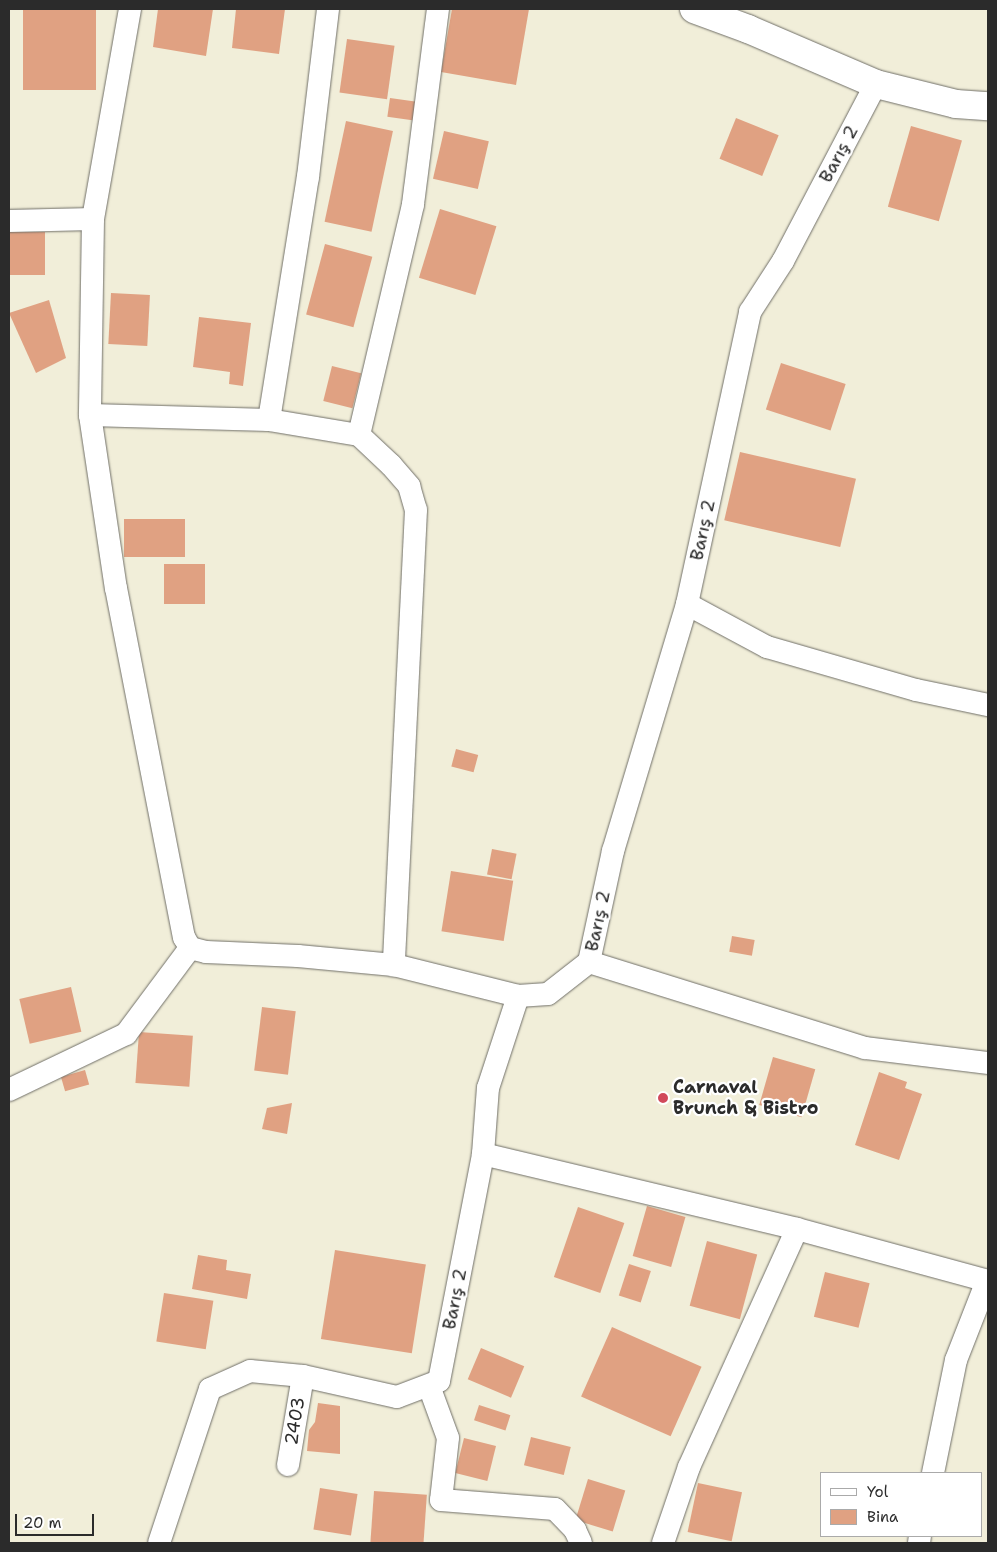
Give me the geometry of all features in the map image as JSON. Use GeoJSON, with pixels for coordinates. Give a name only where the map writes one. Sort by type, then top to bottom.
{"type":"FeatureCollection","features":[{"type":"Feature","properties":{"kind":"street"},"geometry":{"type":"LineString","coordinates":[[130,9],[94,219],[90,415],[116,588],[184,937],[190,948],[206,952],[298,956],[394,965],[518,996]]}},
{"type":"Feature","properties":{"kind":"street"},"geometry":{"type":"LineString","coordinates":[[269,420],[308,177],[328,9]]}},
{"type":"Feature","properties":{"kind":"street"},"geometry":{"type":"LineString","coordinates":[[360,435],[413,204],[438,9]]}},
{"type":"Feature","properties":{"kind":"street"},"geometry":{"type":"LineString","coordinates":[[694,9],[748,29],[876,84],[956,104],[988,106]]}},
{"type":"Feature","properties":{"kind":"street","name":"Barış 2"},"geometry":{"type":"LineString","coordinates":[[429,1386],[439,1381],[483,1154],[488,1088],[518,996],[548,994],[589,962],[613,851],[666,680],[687,604],[750,312],[783,261],[876,84]]}},
{"type":"Feature","properties":{"kind":"street"},"geometry":{"type":"LineString","coordinates":[[9,221],[94,219]]}},
{"type":"Feature","properties":{"kind":"street"},"geometry":{"type":"LineString","coordinates":[[90,415],[269,420],[360,435],[410,486],[416,510],[394,965]]}},
{"type":"Feature","properties":{"kind":"street"},"geometry":{"type":"LineString","coordinates":[[687,604],[767,647],[916,690],[988,705]]}},
{"type":"Feature","properties":{"kind":"street"},"geometry":{"type":"LineString","coordinates":[[9,1090],[126,1034],[190,948]]}},
{"type":"Feature","properties":{"kind":"street"},"geometry":{"type":"LineString","coordinates":[[589,962],[866,1048],[988,1063]]}},
{"type":"Feature","properties":{"kind":"street"},"geometry":{"type":"LineString","coordinates":[[483,1154],[797,1229],[988,1281],[956,1360],[933,1472]]}},
{"type":"Feature","properties":{"kind":"street"},"geometry":{"type":"LineString","coordinates":[[663,1543],[689,1467],[797,1229]]}},
{"type":"Feature","properties":{"kind":"street"},"geometry":{"type":"LineString","coordinates":[[159,1543],[210,1388],[250,1372],[303,1376],[397,1397],[429,1386],[448,1438],[441,1500],[555,1509],[575,1530],[581,1543]]}},
{"type":"Feature","properties":{"kind":"street","name":"2403"},"geometry":{"type":"LineString","coordinates":[[288,1465],[303,1376]]}},
{"type":"Feature","properties":{"kind":"building"},"geometry":{"type":"Polygon","coordinates":[[[23,9],[96,9],[96,90],[23,90],[23,9]]]}},
{"type":"Feature","properties":{"kind":"building"},"geometry":{"type":"Polygon","coordinates":[[[158,9],[213,9],[206,56],[153,47],[158,9]]]}},
{"type":"Feature","properties":{"kind":"building"},"geometry":{"type":"Polygon","coordinates":[[[236,9],[285,9],[279,54],[232,48],[236,9]]]}},
{"type":"Feature","properties":{"kind":"building"},"geometry":{"type":"Polygon","coordinates":[[[452,9],[529,9],[516,85],[441,72],[452,9]]]}},
{"type":"Feature","properties":{"kind":"building"},"geometry":{"type":"Polygon","coordinates":[[[347,39],[395,46],[387,99],[339,92],[347,39]]]}},
{"type":"Feature","properties":{"kind":"building"},"geometry":{"type":"Polygon","coordinates":[[[390,98],[417,102],[414,121],[387,117],[390,98]]]}},
{"type":"Feature","properties":{"kind":"building"},"geometry":{"type":"Polygon","coordinates":[[[736,118],[779,135],[762,176],[720,159],[736,118]]]}},
{"type":"Feature","properties":{"kind":"building"},"geometry":{"type":"Polygon","coordinates":[[[346,121],[393,131],[372,232],[325,222],[346,121]]]}},
{"type":"Feature","properties":{"kind":"building"},"geometry":{"type":"Polygon","coordinates":[[[911,126],[962,141],[939,221],[888,207],[911,126]]]}},
{"type":"Feature","properties":{"kind":"building"},"geometry":{"type":"Polygon","coordinates":[[[444,131],[489,141],[478,189],[433,179],[444,131]]]}},
{"type":"Feature","properties":{"kind":"building"},"geometry":{"type":"Polygon","coordinates":[[[440,209],[496,226],[475,295],[419,278],[440,209]]]}},
{"type":"Feature","properties":{"kind":"building"},"geometry":{"type":"Polygon","coordinates":[[[9,232],[45,232],[45,275],[9,275],[9,232]]]}},
{"type":"Feature","properties":{"kind":"building"},"geometry":{"type":"Polygon","coordinates":[[[325,244],[372,257],[353,327],[306,315],[325,244]]]}},
{"type":"Feature","properties":{"kind":"building"},"geometry":{"type":"Polygon","coordinates":[[[111,293],[150,295],[147,346],[108,344],[111,293]]]}},
{"type":"Feature","properties":{"kind":"building"},"geometry":{"type":"Polygon","coordinates":[[[49,300],[66,358],[36,373],[9,313],[49,300]]]}},
{"type":"Feature","properties":{"kind":"building"},"geometry":{"type":"Polygon","coordinates":[[[199,317],[251,323],[243,386],[229,384],[230,372],[193,367],[199,317]]]}},
{"type":"Feature","properties":{"kind":"building"},"geometry":{"type":"Polygon","coordinates":[[[781,363],[846,384],[831,431],[766,410],[781,363]]]}},
{"type":"Feature","properties":{"kind":"building"},"geometry":{"type":"Polygon","coordinates":[[[332,366],[361,373],[352,408],[323,401],[332,366]]]}},
{"type":"Feature","properties":{"kind":"building"},"geometry":{"type":"Polygon","coordinates":[[[740,452],[856,479],[840,547],[724,520],[740,452]]]}},
{"type":"Feature","properties":{"kind":"building"},"geometry":{"type":"Polygon","coordinates":[[[124,519],[185,519],[185,557],[124,557],[124,519]]]}},
{"type":"Feature","properties":{"kind":"building"},"geometry":{"type":"Polygon","coordinates":[[[164,564],[205,564],[205,604],[164,604],[164,564]]]}},
{"type":"Feature","properties":{"kind":"building"},"geometry":{"type":"Polygon","coordinates":[[[456,749],[478,755],[474,772],[451,766],[456,749]]]}},
{"type":"Feature","properties":{"kind":"building"},"geometry":{"type":"Polygon","coordinates":[[[492,849],[517,854],[512,879],[487,875],[492,849]]]}},
{"type":"Feature","properties":{"kind":"building"},"geometry":{"type":"Polygon","coordinates":[[[451,871],[513,881],[504,941],[441,931],[451,871]]]}},
{"type":"Feature","properties":{"kind":"building"},"geometry":{"type":"Polygon","coordinates":[[[732,936],[755,940],[752,956],[729,952],[732,936]]]}},
{"type":"Feature","properties":{"kind":"building"},"geometry":{"type":"Polygon","coordinates":[[[71,987],[81,1032],[30,1044],[19,999],[71,987]]]}},
{"type":"Feature","properties":{"kind":"building"},"geometry":{"type":"Polygon","coordinates":[[[262,1007],[296,1011],[288,1075],[254,1071],[262,1007]]]}},
{"type":"Feature","properties":{"kind":"building"},"geometry":{"type":"Polygon","coordinates":[[[139,1032],[193,1036],[189,1087],[135,1083],[139,1032]]]}},
{"type":"Feature","properties":{"kind":"building"},"geometry":{"type":"Polygon","coordinates":[[[773,1057],[815,1069],[802,1117],[759,1105],[773,1057]]]}},
{"type":"Feature","properties":{"kind":"building"},"geometry":{"type":"Polygon","coordinates":[[[85,1070],[89,1084],[65,1091],[61,1077],[85,1070]]]}},
{"type":"Feature","properties":{"kind":"building"},"geometry":{"type":"Polygon","coordinates":[[[879,1072],[907,1082],[905,1088],[922,1094],[899,1160],[855,1145],[879,1072]]]}},
{"type":"Feature","properties":{"kind":"building"},"geometry":{"type":"Polygon","coordinates":[[[292,1103],[287,1134],[262,1129],[267,1108],[292,1103]]]}},
{"type":"Feature","properties":{"kind":"building"},"geometry":{"type":"Polygon","coordinates":[[[647,1206],[685,1217],[671,1267],[633,1256],[647,1206]]]}},
{"type":"Feature","properties":{"kind":"building"},"geometry":{"type":"Polygon","coordinates":[[[578,1207],[624,1223],[600,1293],[554,1277],[578,1207]]]}},
{"type":"Feature","properties":{"kind":"building"},"geometry":{"type":"Polygon","coordinates":[[[707,1241],[757,1254],[740,1319],[690,1306],[707,1241]]]}},
{"type":"Feature","properties":{"kind":"building"},"geometry":{"type":"Polygon","coordinates":[[[335,1250],[426,1264],[412,1353],[321,1339],[335,1250]]]}},
{"type":"Feature","properties":{"kind":"building"},"geometry":{"type":"Polygon","coordinates":[[[198,1255],[227,1260],[226,1270],[251,1274],[247,1299],[192,1289],[198,1255]]]}},
{"type":"Feature","properties":{"kind":"building"},"geometry":{"type":"Polygon","coordinates":[[[629,1264],[651,1271],[641,1302],[619,1295],[629,1264]]]}},
{"type":"Feature","properties":{"kind":"building"},"geometry":{"type":"Polygon","coordinates":[[[825,1272],[870,1283],[859,1328],[814,1317],[825,1272]]]}},
{"type":"Feature","properties":{"kind":"building"},"geometry":{"type":"Polygon","coordinates":[[[164,1293],[213,1301],[206,1349],[156,1341],[164,1293]]]}},
{"type":"Feature","properties":{"kind":"building"},"geometry":{"type":"Polygon","coordinates":[[[612,1327],[702,1367],[671,1436],[581,1396],[612,1327]]]}},
{"type":"Feature","properties":{"kind":"building"},"geometry":{"type":"Polygon","coordinates":[[[481,1348],[524,1366],[511,1398],[468,1379],[481,1348]]]}},
{"type":"Feature","properties":{"kind":"building"},"geometry":{"type":"Polygon","coordinates":[[[318,1403],[340,1406],[340,1454],[307,1451],[309,1430],[315,1422],[318,1403]]]}},
{"type":"Feature","properties":{"kind":"building"},"geometry":{"type":"Polygon","coordinates":[[[479,1405],[510,1415],[505,1430],[474,1420],[479,1405]]]}},
{"type":"Feature","properties":{"kind":"building"},"geometry":{"type":"Polygon","coordinates":[[[531,1437],[571,1447],[564,1475],[524,1465],[531,1437]]]}},
{"type":"Feature","properties":{"kind":"building"},"geometry":{"type":"Polygon","coordinates":[[[464,1438],[496,1446],[487,1481],[455,1473],[464,1438]]]}},
{"type":"Feature","properties":{"kind":"building"},"geometry":{"type":"Polygon","coordinates":[[[588,1479],[625,1490],[613,1532],[575,1520],[588,1479]]]}},
{"type":"Feature","properties":{"kind":"building"},"geometry":{"type":"Polygon","coordinates":[[[698,1483],[742,1492],[732,1541],[688,1532],[698,1483]]]}},
{"type":"Feature","properties":{"kind":"building"},"geometry":{"type":"Polygon","coordinates":[[[320,1488],[358,1494],[351,1535],[313,1529],[320,1488]]]}},
{"type":"Feature","properties":{"kind":"building"},"geometry":{"type":"Polygon","coordinates":[[[374,1491],[427,1495],[423,1543],[370,1543],[374,1491]]]}},
{"type":"Feature","properties":{"kind":"place","name":"Carnaval Brunch & Bistro"},"geometry":{"type":"Point","coordinates":[663,1098]}}]}
